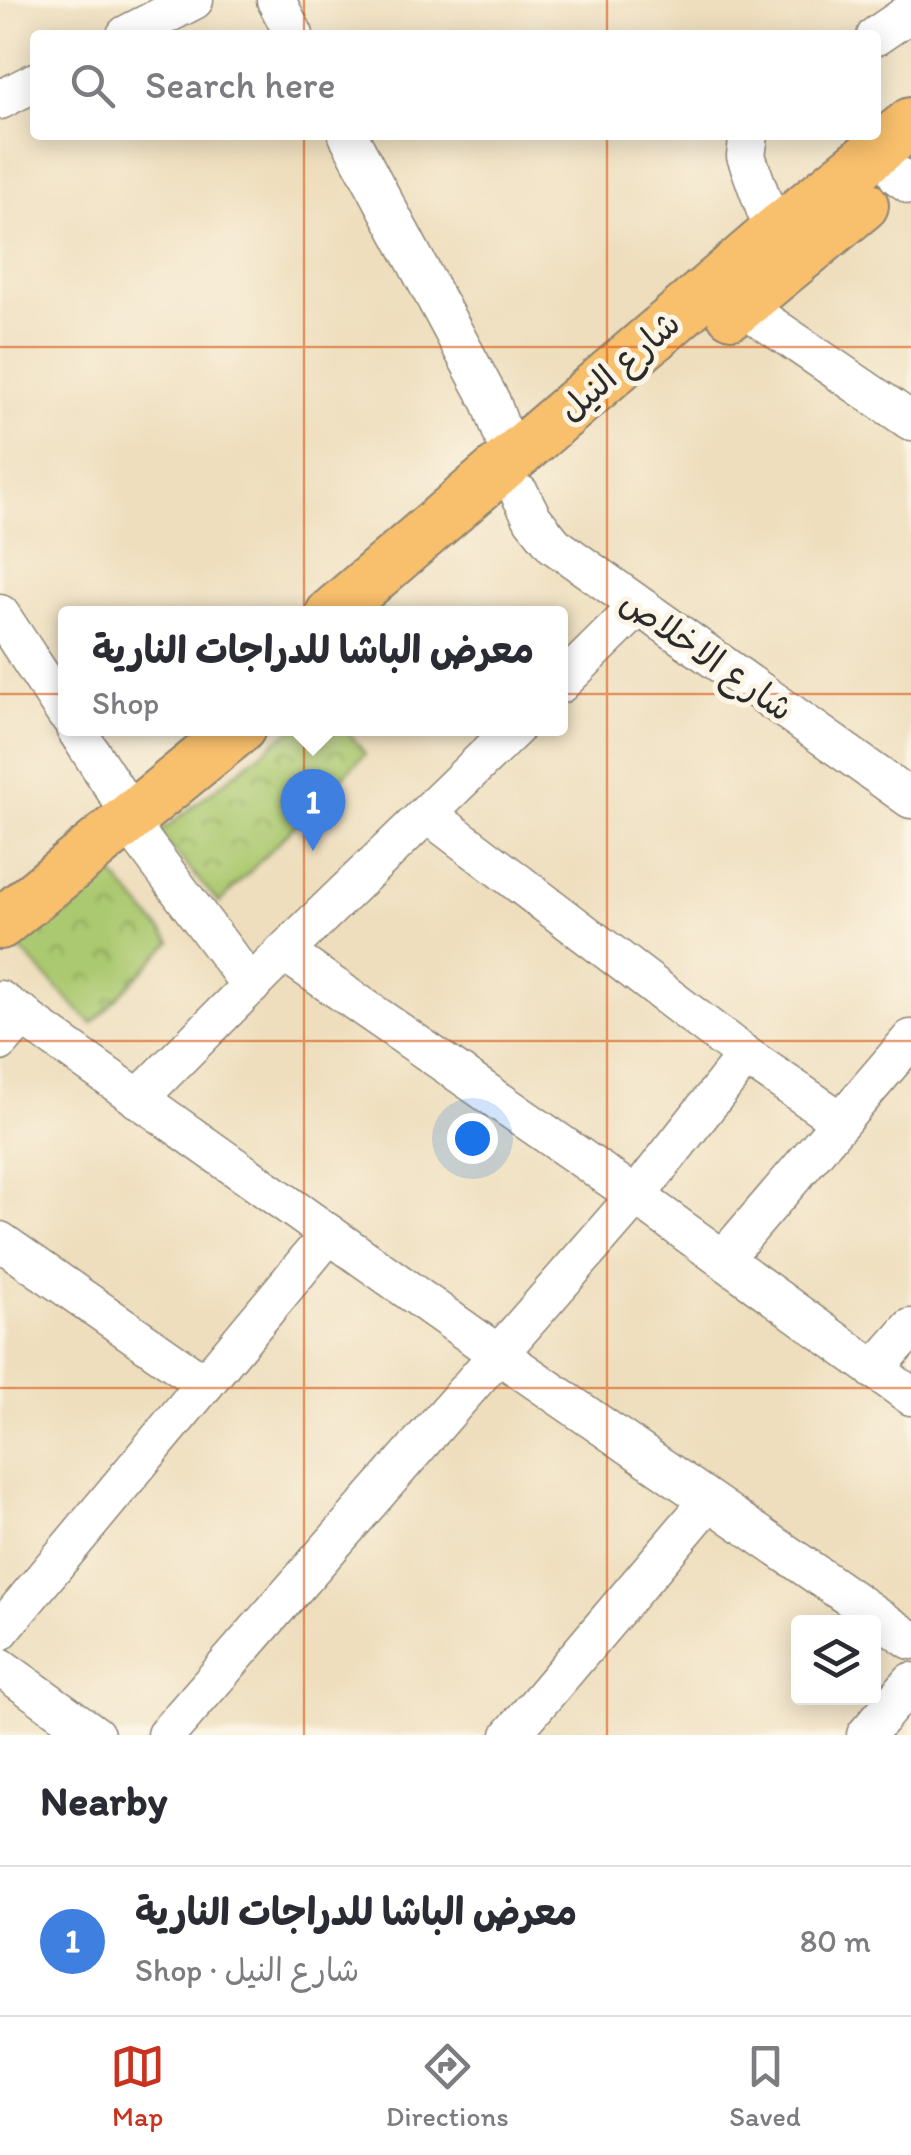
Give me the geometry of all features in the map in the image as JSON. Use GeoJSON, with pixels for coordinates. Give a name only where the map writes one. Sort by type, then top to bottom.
{"type":"FeatureCollection","features":[{"type":"Feature","properties":{"kind":"main road","name":"شارع النيل"},"geometry":{"type":"LineString","coordinates":[[341,606],[516,476],[774,233],[911,124]]}},
{"type":"Feature","properties":{"kind":"main road"},"geometry":{"type":"LineString","coordinates":[[386,606],[516,476],[907,176]]}},
{"type":"Feature","properties":{"kind":"main road"},"geometry":{"type":"LineString","coordinates":[[0,924],[124,809],[191,736]]}},
{"type":"Feature","properties":{"kind":"main road"},"geometry":{"type":"LineString","coordinates":[[0,884],[124,809],[229,736]]}},
{"type":"Feature","properties":{"kind":"street"},"geometry":{"type":"LineString","coordinates":[[136,30],[194,0]]}},
{"type":"Feature","properties":{"kind":"street"},"geometry":{"type":"LineString","coordinates":[[276,0],[291,30]]}},
{"type":"Feature","properties":{"kind":"street"},"geometry":{"type":"LineString","coordinates":[[881,33],[911,12]]}},
{"type":"Feature","properties":{"kind":"street"},"geometry":{"type":"LineString","coordinates":[[0,100],[30,85]]}},
{"type":"Feature","properties":{"kind":"street","name":"شارع الاخلاص"},"geometry":{"type":"LineString","coordinates":[[351,140],[491,402],[533,519],[554,545],[911,800]]}},
{"type":"Feature","properties":{"kind":"street"},"geometry":{"type":"LineString","coordinates":[[749,140],[746,156],[774,233]]}},
{"type":"Feature","properties":{"kind":"street"},"geometry":{"type":"LineString","coordinates":[[742,305],[911,421]]}},
{"type":"Feature","properties":{"kind":"street"},"geometry":{"type":"LineString","coordinates":[[568,676],[638,606]]}},
{"type":"Feature","properties":{"kind":"street"},"geometry":{"type":"LineString","coordinates":[[0,614],[58,702]]}},
{"type":"Feature","properties":{"kind":"street"},"geometry":{"type":"LineString","coordinates":[[80,736],[124,809],[251,986]]}},
{"type":"Feature","properties":{"kind":"street"},"geometry":{"type":"LineString","coordinates":[[138,1099],[507,736]]}},
{"type":"Feature","properties":{"kind":"street"},"geometry":{"type":"LineString","coordinates":[[429,814],[746,1056],[841,1120]]}},
{"type":"Feature","properties":{"kind":"street"},"geometry":{"type":"LineString","coordinates":[[284,952],[636,1196],[911,1396]]}},
{"type":"Feature","properties":{"kind":"street"},"geometry":{"type":"LineString","coordinates":[[8,1019],[138,1099],[911,1640]]}},
{"type":"Feature","properties":{"kind":"street"},"geometry":{"type":"LineString","coordinates":[[723,1260],[911,1039]]}},
{"type":"Feature","properties":{"kind":"street"},"geometry":{"type":"LineString","coordinates":[[185,1729],[498,1354],[636,1196],[746,1056]]}},
{"type":"Feature","properties":{"kind":"street"},"geometry":{"type":"LineString","coordinates":[[0,1631],[329,1234]]}},
{"type":"Feature","properties":{"kind":"street"},"geometry":{"type":"LineString","coordinates":[[0,1242],[205,1384]]}},
{"type":"Feature","properties":{"kind":"street"},"geometry":{"type":"LineString","coordinates":[[874,1370],[911,1328]]}},
{"type":"Feature","properties":{"kind":"street"},"geometry":{"type":"LineString","coordinates":[[511,1735],[709,1501]]}},
{"type":"Feature","properties":{"kind":"street"},"geometry":{"type":"LineString","coordinates":[[0,1666],[95,1735]]}},
{"type":"Feature","properties":{"kind":"street"},"geometry":{"type":"LineString","coordinates":[[866,1735],[911,1682]]}},
{"type":"Feature","properties":{"kind":"green space"},"geometry":{"type":"Polygon","coordinates":[[[283,736],[351,736],[365,754],[219,903],[159,833],[283,736]]]}},
{"type":"Feature","properties":{"kind":"green space"},"geometry":{"type":"Polygon","coordinates":[[[111,872],[171,942],[92,1024],[16,945],[111,872]]]}},
{"type":"Feature","properties":{"kind":"place","name":"معرض الباشا للدراجات النارية"},"geometry":{"type":"Point","coordinates":[313,851]}}]}
